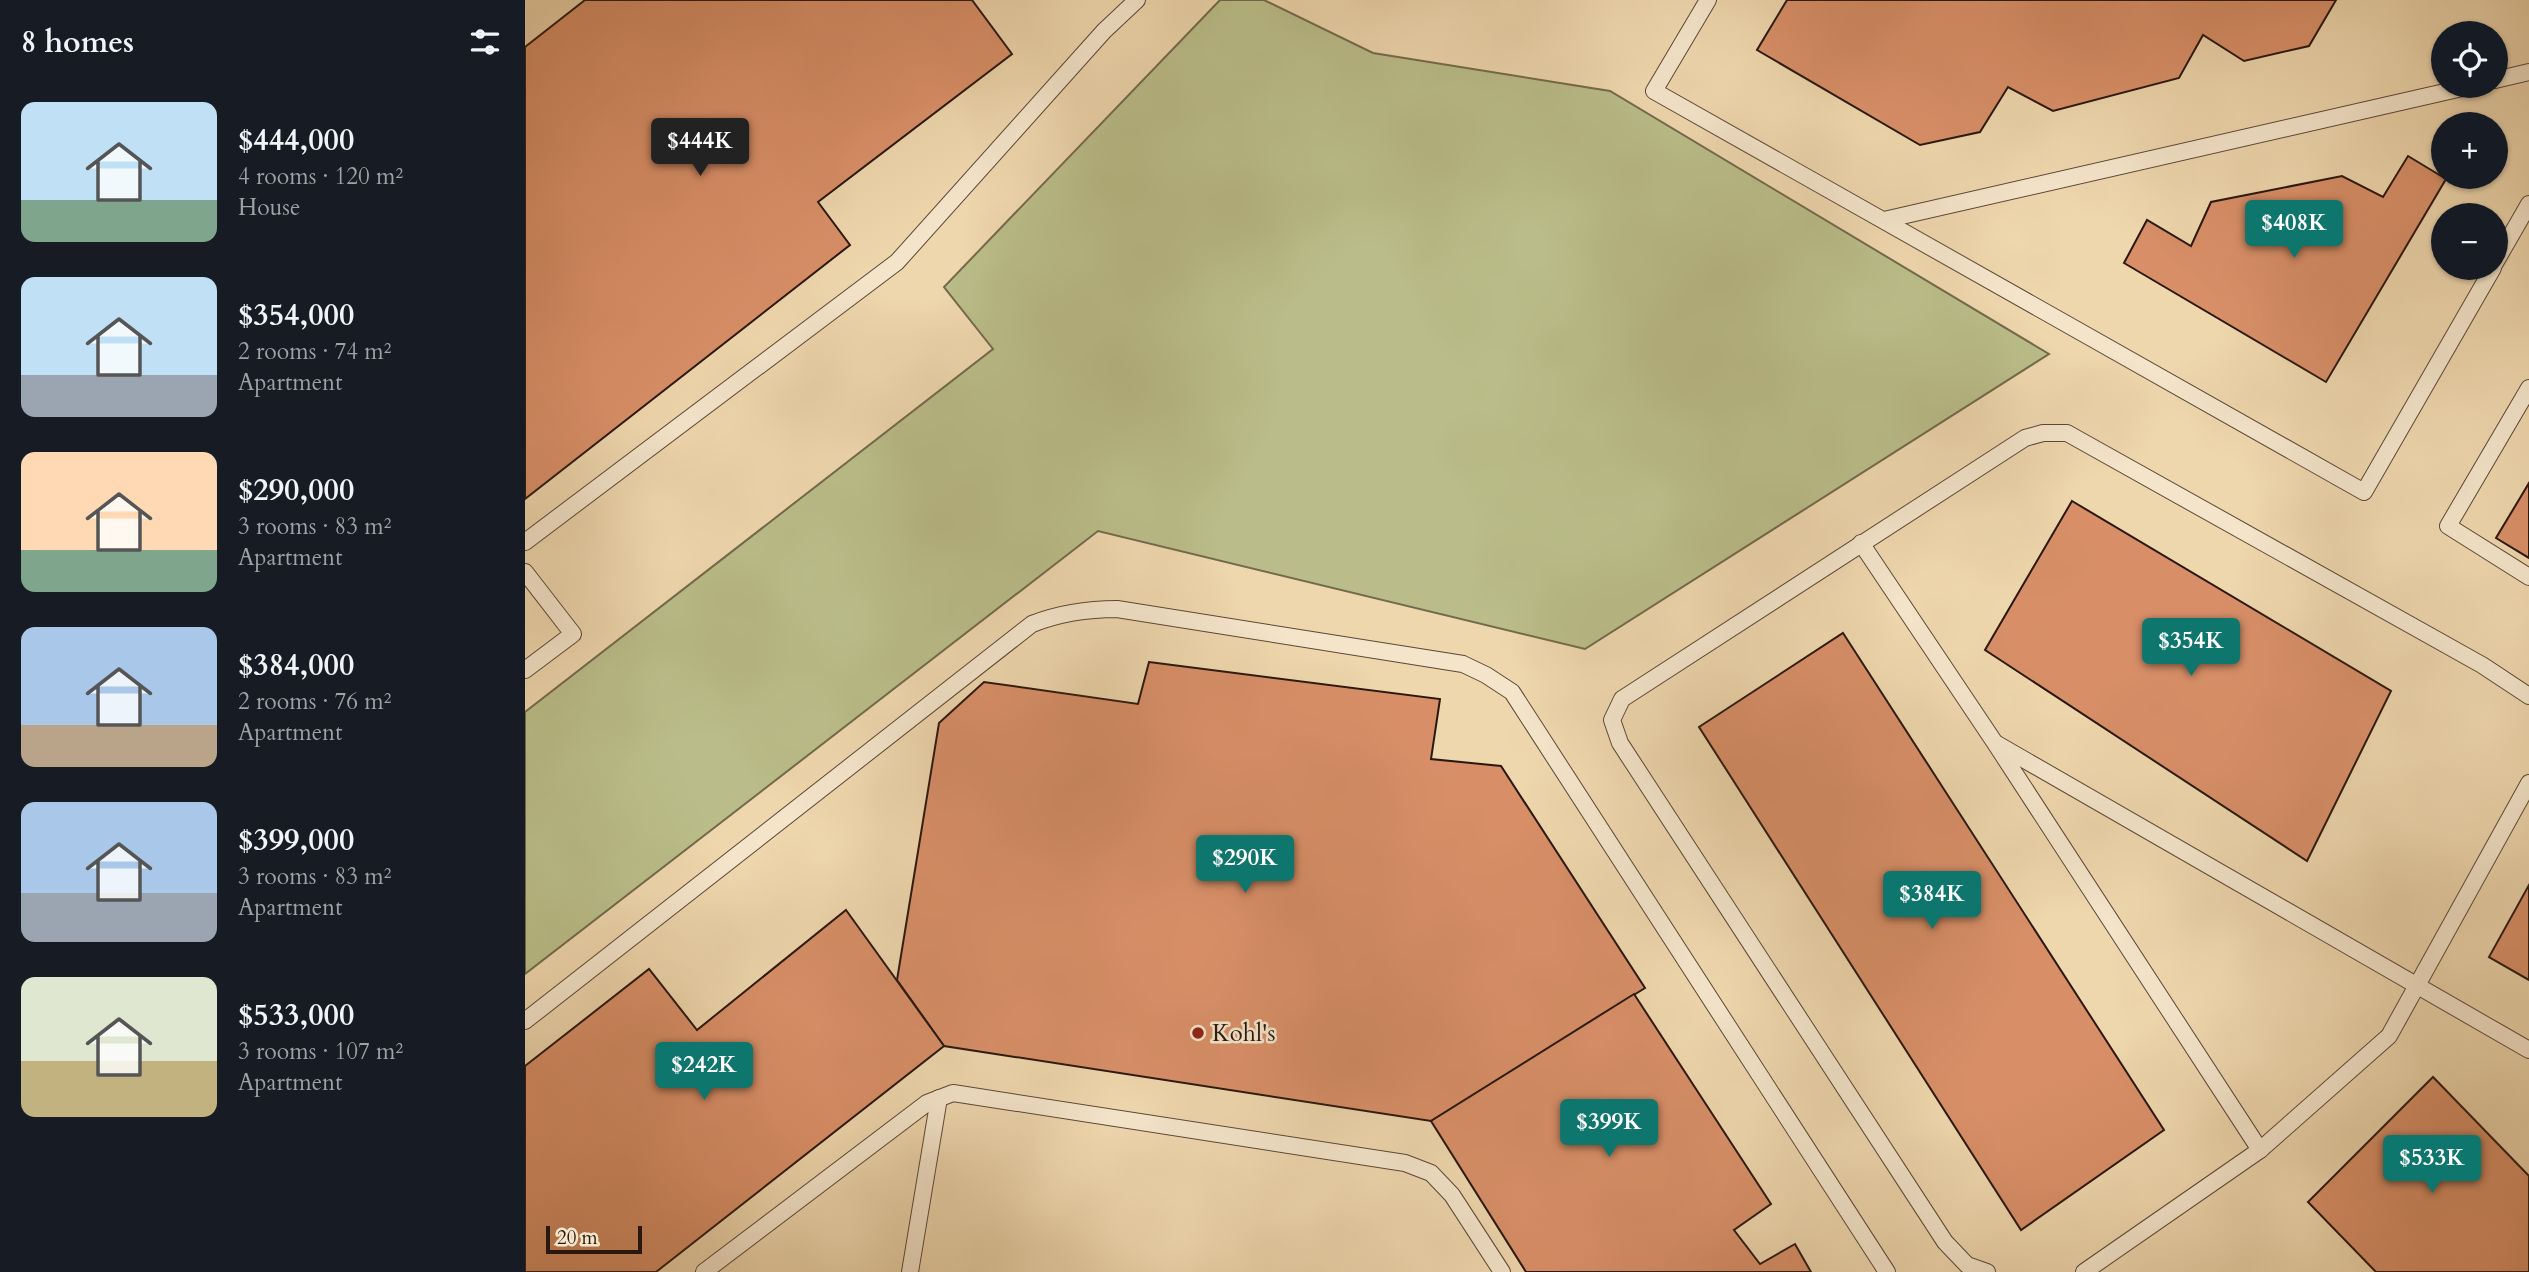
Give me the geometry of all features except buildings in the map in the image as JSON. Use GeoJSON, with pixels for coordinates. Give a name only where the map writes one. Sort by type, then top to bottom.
{"type":"FeatureCollection","features":[{"type":"Feature","properties":{"kind":"lane"},"geometry":{"type":"LineString","coordinates":[[525,542],[897,262],[1104,30],[1137,0]]}},
{"type":"Feature","properties":{"kind":"lane"},"geometry":{"type":"LineString","coordinates":[[1708,0],[1654,91],[2364,492],[2486,280]]}},
{"type":"Feature","properties":{"kind":"lane"},"geometry":{"type":"LineString","coordinates":[[2508,77],[2529,72]]}},
{"type":"Feature","properties":{"kind":"lane"},"geometry":{"type":"LineString","coordinates":[[1884,220],[2431,95]]}},
{"type":"Feature","properties":{"kind":"lane"},"geometry":{"type":"LineString","coordinates":[[2508,240],[2529,204]]}},
{"type":"Feature","properties":{"kind":"lane"},"geometry":{"type":"LineString","coordinates":[[2529,388],[2448,526],[2529,577]]}},
{"type":"Feature","properties":{"kind":"lane"},"geometry":{"type":"LineString","coordinates":[[1987,1272],[1967,1265],[1945,1242],[1620,743],[1612,720],[1622,698],[2025,438],[2043,433],[2067,433],[2482,665],[2529,696]]}},
{"type":"Feature","properties":{"kind":"lane"},"geometry":{"type":"LineString","coordinates":[[1861,543],[1995,743],[2260,1150]]}},
{"type":"Feature","properties":{"kind":"lane"},"geometry":{"type":"LineString","coordinates":[[525,572],[573,634],[525,670]]}},
{"type":"Feature","properties":{"kind":"lane"},"geometry":{"type":"LineString","coordinates":[[525,1021],[1032,624],[1056,615],[1087,609],[1117,609],[1463,664],[1512,692],[1887,1272]]}},
{"type":"Feature","properties":{"kind":"lane"},"geometry":{"type":"LineString","coordinates":[[1995,743],[2529,1050]]}},
{"type":"Feature","properties":{"kind":"lane"},"geometry":{"type":"LineString","coordinates":[[2084,1272],[2260,1150],[2389,1036],[2529,783]]}},
{"type":"Feature","properties":{"kind":"lane"},"geometry":{"type":"LineString","coordinates":[[704,1272],[927,1103],[953,1093],[1405,1163],[1431,1173],[1452,1195],[1502,1272]]}},
{"type":"Feature","properties":{"kind":"lane"},"geometry":{"type":"LineString","coordinates":[[910,1272],[939,1098]]}},
{"type":"Feature","properties":{"kind":"green space"},"geometry":{"type":"Polygon","coordinates":[[[1220,0],[1264,0],[1373,53],[1610,91],[2049,354],[1585,649],[1098,531],[525,974],[525,712],[993,349],[944,287],[1220,0]]]}},
{"type":"Feature","properties":{"kind":"place","name":"Kohl's"},"geometry":{"type":"Point","coordinates":[1198,1033]}}]}
